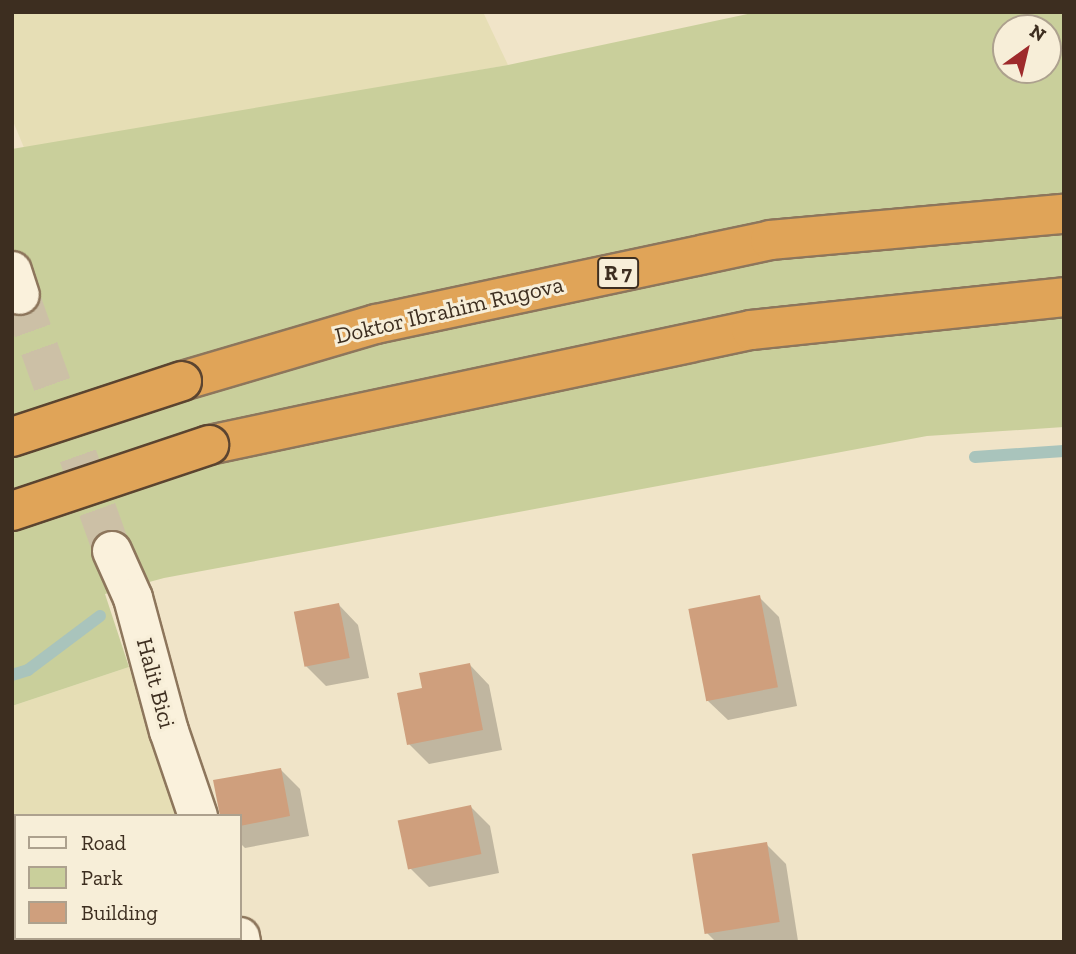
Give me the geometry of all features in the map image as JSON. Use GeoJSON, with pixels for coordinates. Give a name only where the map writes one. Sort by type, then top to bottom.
{"type":"FeatureCollection","features":[{"type":"Feature","properties":{"kind":"highway","name":"Doktor Ibrahim Rugova"},"geometry":{"type":"LineString","coordinates":[[12,437],[182,381],[376,324],[770,240],[1064,214]]}},
{"type":"Feature","properties":{"kind":"highway"},"geometry":{"type":"LineString","coordinates":[[12,511],[209,445],[751,330],[1064,297]]}},
{"type":"Feature","properties":{"kind":"street","name":"Halit Bici"},"geometry":{"type":"LineString","coordinates":[[112,551],[133,598],[169,731],[197,814]]}},
{"type":"Feature","properties":{"kind":"shaded area"},"geometry":{"type":"Polygon","coordinates":[[[12,12],[483,12],[508,65],[25,150],[12,119],[12,12]]]}},
{"type":"Feature","properties":{"kind":"shaded area"},"geometry":{"type":"Polygon","coordinates":[[[129,667],[177,814],[14,814],[14,940],[220,942],[12,942],[12,706],[129,667]]]}},
{"type":"Feature","properties":{"kind":"green space"},"geometry":{"type":"Polygon","coordinates":[[[757,12],[1064,12],[1064,427],[927,436],[164,578],[105,594],[129,667],[12,706],[12,149],[508,65],[757,12]]]}},
{"type":"Feature","properties":{"kind":"building"},"geometry":{"type":"Polygon","coordinates":[[[760,595],[778,687],[706,701],[688,609],[760,595]]]}},
{"type":"Feature","properties":{"kind":"building"},"geometry":{"type":"Polygon","coordinates":[[[339,603],[350,658],[305,667],[294,612],[339,603]]]}},
{"type":"Feature","properties":{"kind":"building"},"geometry":{"type":"Polygon","coordinates":[[[470,663],[483,730],[407,745],[397,693],[422,688],[419,673],[470,663]]]}},
{"type":"Feature","properties":{"kind":"building"},"geometry":{"type":"Polygon","coordinates":[[[281,768],[290,816],[242,826],[242,814],[220,814],[213,780],[281,768]]]}},
{"type":"Feature","properties":{"kind":"building"},"geometry":{"type":"Polygon","coordinates":[[[471,805],[481,854],[408,870],[398,821],[471,805]]]}},
{"type":"Feature","properties":{"kind":"building"},"geometry":{"type":"Polygon","coordinates":[[[767,842],[780,922],[705,934],[692,854],[767,842]]]}},
{"type":"Feature","properties":{"kind":"waterway"},"geometry":{"type":"LineString","coordinates":[[975,457],[1064,451]]}},
{"type":"Feature","properties":{"kind":"waterway"},"geometry":{"type":"LineString","coordinates":[[12,675],[28,670],[100,616]]}},
{"type":"Feature","properties":{"kind":"tunnel"},"geometry":{"type":"LineString","coordinates":[[20,295],[112,551]]}}]}
